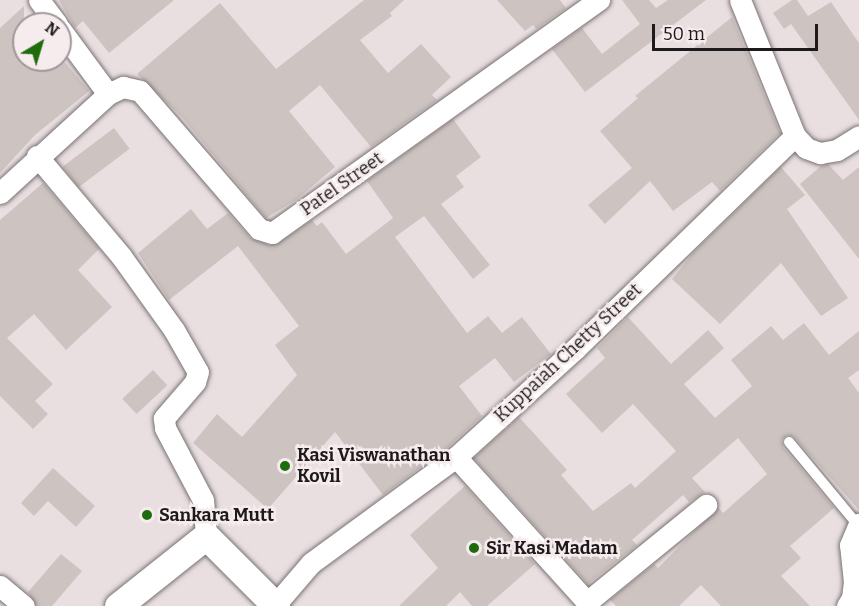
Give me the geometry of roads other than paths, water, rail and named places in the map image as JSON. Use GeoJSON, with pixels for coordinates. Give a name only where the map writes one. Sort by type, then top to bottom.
{"type":"FeatureCollection","features":[{"type":"Feature","properties":{"kind":"street","name":"Patel Street"},"geometry":{"type":"LineString","coordinates":[[108,94],[123,87],[140,91],[260,229],[272,233],[599,0]]}},
{"type":"Feature","properties":{"kind":"street"},"geometry":{"type":"LineString","coordinates":[[740,0],[795,136],[806,148],[820,153],[837,150],[859,136]]}},
{"type":"Feature","properties":{"kind":"street"},"geometry":{"type":"LineString","coordinates":[[0,193],[37,156],[108,94],[72,45]]}},
{"type":"Feature","properties":{"kind":"street","name":"Kuppaiah Chetty Street"},"geometry":{"type":"LineString","coordinates":[[275,605],[311,563],[456,457],[575,349],[795,136]]}},
{"type":"Feature","properties":{"kind":"street"},"geometry":{"type":"LineString","coordinates":[[37,156],[121,256],[174,330],[198,372],[195,382],[164,418],[165,428],[203,500],[206,536],[275,605]]}},
{"type":"Feature","properties":{"kind":"street"},"geometry":{"type":"LineString","coordinates":[[456,457],[587,602],[706,505]]}},
{"type":"Feature","properties":{"kind":"street"},"geometry":{"type":"LineString","coordinates":[[847,606],[852,598],[854,582],[850,544],[858,525]]}},
{"type":"Feature","properties":{"kind":"street"},"geometry":{"type":"LineString","coordinates":[[118,606],[206,536]]}},
{"type":"Feature","properties":{"kind":"street"},"geometry":{"type":"LineString","coordinates":[[0,586],[24,606]]}},
{"type":"Feature","properties":{"kind":"lane"},"geometry":{"type":"LineString","coordinates":[[789,442],[858,525]]}},
{"type":"Feature","properties":{"kind":"place","name":"Kasi Viswanathan Kovil"},"geometry":{"type":"Point","coordinates":[285,466]}},
{"type":"Feature","properties":{"kind":"place","name":"Sankara Mutt"},"geometry":{"type":"Point","coordinates":[147,515]}},
{"type":"Feature","properties":{"kind":"place","name":"Sir Kasi Madam"},"geometry":{"type":"Point","coordinates":[474,548]}}]}
